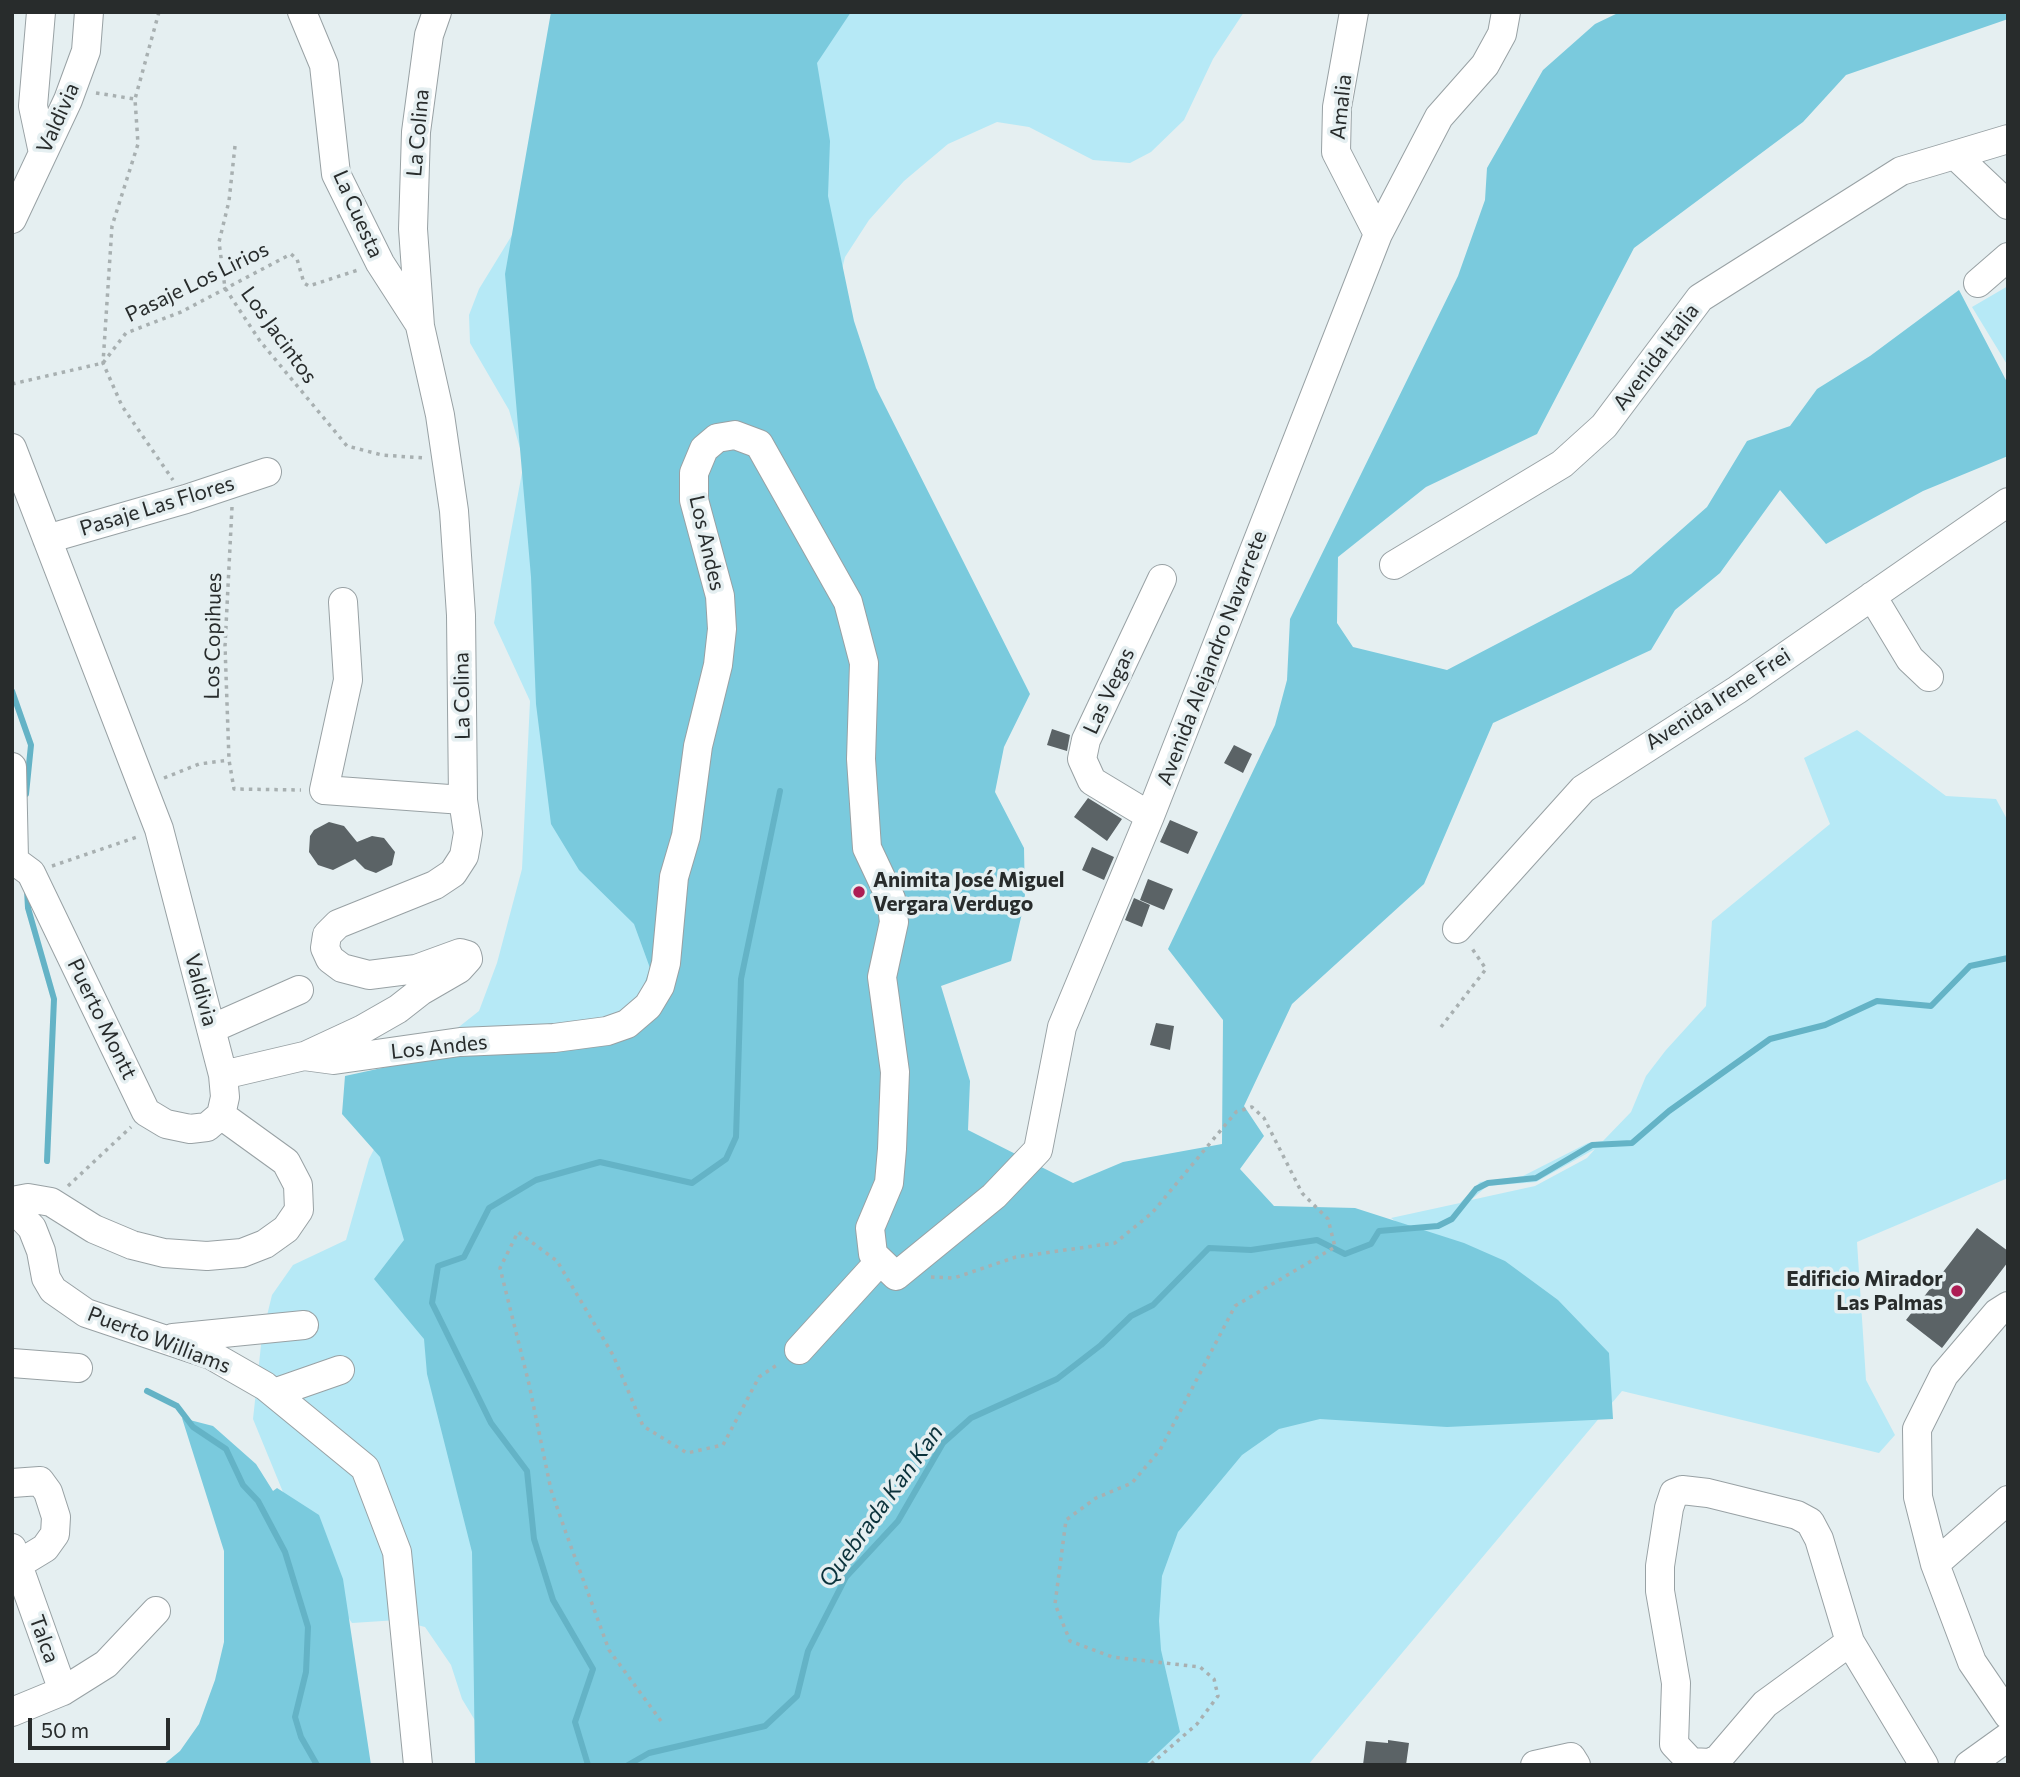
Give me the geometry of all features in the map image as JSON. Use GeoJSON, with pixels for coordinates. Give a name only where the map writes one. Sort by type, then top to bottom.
{"type":"FeatureCollection","features":[{"type":"Feature","properties":{"kind":"street"},"geometry":{"type":"LineString","coordinates":[[41,12],[33,106],[43,153]]}},
{"type":"Feature","properties":{"kind":"street","name":"Valdivia"},"geometry":{"type":"LineString","coordinates":[[12,219],[86,51],[89,12]]}},
{"type":"Feature","properties":{"kind":"street","name":"La Cuesta"},"geometry":{"type":"LineString","coordinates":[[302,12],[324,65],[336,174],[380,263],[421,326]]}},
{"type":"Feature","properties":{"kind":"street","name":"La Colina"},"geometry":{"type":"LineString","coordinates":[[304,1056],[363,1029],[467,962],[467,956],[460,953],[416,969],[369,975],[342,968],[330,959],[325,948],[327,935],[338,925],[435,885],[453,873],[464,856],[468,833],[463,800],[461,602],[447,459],[421,326],[414,241],[413,180],[421,83],[436,12]]}},
{"type":"Feature","properties":{"kind":"street","name":"Amalia"},"geometry":{"type":"LineString","coordinates":[[1354,12],[1337,107],[1336,152],[1378,234]]}},
{"type":"Feature","properties":{"kind":"street","name":"Avenida Alejandro Navarrete"},"geometry":{"type":"LineString","coordinates":[[799,1350],[888,1268],[994,1196],[1038,1150],[1062,1027],[1150,816],[1378,234],[1439,117],[1485,65],[1502,34],[1506,12]]}},
{"type":"Feature","properties":{"kind":"street","name":"Avenida Italia"},"geometry":{"type":"LineString","coordinates":[[1394,565],[1563,464],[1604,426],[1700,298],[1901,170],[2008,139]]}},
{"type":"Feature","properties":{"kind":"street"},"geometry":{"type":"LineString","coordinates":[[1955,155],[2008,205]]}},
{"type":"Feature","properties":{"kind":"street"},"geometry":{"type":"LineString","coordinates":[[1978,282],[2008,257]]}},
{"type":"Feature","properties":{"kind":"street","name":"Los Andes"},"geometry":{"type":"LineString","coordinates":[[223,1075],[304,1056],[348,1058],[460,1042],[554,1038],[607,1031],[627,1024],[648,1006],[660,986],[666,963],[674,877],[686,836],[698,746],[718,665],[722,629],[720,596],[694,500],[694,474],[704,449],[717,438],[735,435],[759,444],[848,602],[864,663],[861,759],[867,848],[891,899],[894,922],[882,977],[895,1072],[892,1149],[889,1184],[870,1227],[873,1254],[888,1268]]}},
{"type":"Feature","properties":{"kind":"street","name":"Valdivia"},"geometry":{"type":"LineString","coordinates":[[12,448],[159,829],[223,1075],[225,1097],[221,1115]]}},
{"type":"Feature","properties":{"kind":"street","name":"Pasaje Las Flores"},"geometry":{"type":"LineString","coordinates":[[47,539],[186,499],[267,472]]}},
{"type":"Feature","properties":{"kind":"street","name":"Avenida Irene Frei"},"geometry":{"type":"LineString","coordinates":[[1457,929],[1583,789],[1737,690],[2008,502]]}},
{"type":"Feature","properties":{"kind":"street","name":"Las Vegas"},"geometry":{"type":"LineString","coordinates":[[1150,816],[1092,781],[1082,759],[1086,740],[1163,579]]}},
{"type":"Feature","properties":{"kind":"street"},"geometry":{"type":"LineString","coordinates":[[1872,596],[1910,659],[1929,677]]}},
{"type":"Feature","properties":{"kind":"street"},"geometry":{"type":"LineString","coordinates":[[343,602],[348,680],[324,790],[463,800]]}},
{"type":"Feature","properties":{"kind":"street"},"geometry":{"type":"LineString","coordinates":[[12,767],[19,864]]}},
{"type":"Feature","properties":{"kind":"street","name":"Puerto Montt"},"geometry":{"type":"LineString","coordinates":[[19,864],[146,1112]]}},
{"type":"Feature","properties":{"kind":"street"},"geometry":{"type":"LineString","coordinates":[[211,1029],[299,990]]}},
{"type":"Feature","properties":{"kind":"street"},"geometry":{"type":"LineString","coordinates":[[12,1201],[28,1198],[51,1202],[94,1229],[132,1245],[164,1253],[207,1256],[242,1253],[265,1244],[286,1229],[299,1210],[298,1185],[286,1163],[221,1115],[207,1127],[190,1129],[166,1124],[146,1112]]}},
{"type":"Feature","properties":{"kind":"street","name":"Puerto Williams"},"geometry":{"type":"LineString","coordinates":[[12,1207],[32,1228],[41,1251],[46,1278],[53,1290],[86,1313],[211,1355],[275,1393],[365,1468],[397,1552],[418,1765]]}},
{"type":"Feature","properties":{"kind":"street"},"geometry":{"type":"LineString","coordinates":[[2008,1306],[1997,1313],[1944,1375],[1917,1429],[1918,1497],[1934,1564],[1972,1662],[2008,1715]]}},
{"type":"Feature","properties":{"kind":"street"},"geometry":{"type":"LineString","coordinates":[[159,1339],[304,1325]]}},
{"type":"Feature","properties":{"kind":"street"},"geometry":{"type":"LineString","coordinates":[[12,1363],[78,1368]]}},
{"type":"Feature","properties":{"kind":"street"},"geometry":{"type":"LineString","coordinates":[[275,1393],[340,1370]]}},
{"type":"Feature","properties":{"kind":"street"},"geometry":{"type":"LineString","coordinates":[[12,1483],[40,1481],[48,1492],[56,1517],[55,1534],[45,1548],[15,1557]]}},
{"type":"Feature","properties":{"kind":"street"},"geometry":{"type":"LineString","coordinates":[[1850,1642],[1765,1704],[1718,1759],[1710,1763],[1691,1762],[1674,1744],[1676,1683],[1660,1591],[1660,1566],[1674,1493],[1682,1490],[1708,1493],[1797,1515],[1810,1522],[1819,1539],[1850,1642],[1923,1765]]}},
{"type":"Feature","properties":{"kind":"street"},"geometry":{"type":"LineString","coordinates":[[1934,1564],[2008,1500]]}},
{"type":"Feature","properties":{"kind":"street","name":"Talca"},"geometry":{"type":"LineString","coordinates":[[15,1557],[63,1691]]}},
{"type":"Feature","properties":{"kind":"street"},"geometry":{"type":"LineString","coordinates":[[1950,1602],[2008,1685]]}},
{"type":"Feature","properties":{"kind":"street"},"geometry":{"type":"LineString","coordinates":[[12,1712],[63,1691],[106,1664],[156,1611]]}},
{"type":"Feature","properties":{"kind":"street"},"geometry":{"type":"LineString","coordinates":[[1969,1765],[2008,1737]]}},
{"type":"Feature","properties":{"kind":"street"},"geometry":{"type":"LineString","coordinates":[[1535,1765],[1574,1761]]}},
{"type":"Feature","properties":{"kind":"path"},"geometry":{"type":"LineString","coordinates":[[159,12],[135,99],[138,144],[111,226],[103,363],[122,406],[186,499]]}},
{"type":"Feature","properties":{"kind":"path"},"geometry":{"type":"LineString","coordinates":[[71,90],[135,99]]}},
{"type":"Feature","properties":{"kind":"path","name":"Los Jacintos"},"geometry":{"type":"LineString","coordinates":[[235,146],[229,201],[219,242],[225,288],[260,341],[347,446],[382,455],[447,459]]}},
{"type":"Feature","properties":{"kind":"path","name":"Pasaje Los Lirios"},"geometry":{"type":"LineString","coordinates":[[103,363],[127,332],[181,312],[290,254],[297,259],[304,282],[309,286],[380,263]]}},
{"type":"Feature","properties":{"kind":"path"},"geometry":{"type":"LineString","coordinates":[[12,384],[103,363]]}},
{"type":"Feature","properties":{"kind":"path","name":"Los Copihues"},"geometry":{"type":"LineString","coordinates":[[232,484],[225,646],[229,760],[234,789],[324,790]]}},
{"type":"Feature","properties":{"kind":"path"},"geometry":{"type":"LineString","coordinates":[[143,785],[200,764],[229,760]]}},
{"type":"Feature","properties":{"kind":"path"},"geometry":{"type":"LineString","coordinates":[[19,864],[159,829]]}},
{"type":"Feature","properties":{"kind":"path"},"geometry":{"type":"LineString","coordinates":[[1441,1027],[1486,968],[1457,929]]}},
{"type":"Feature","properties":{"kind":"path"},"geometry":{"type":"LineString","coordinates":[[888,1268],[954,1278],[1016,1257],[1115,1243],[1152,1213],[1237,1112],[1252,1107],[1264,1118],[1302,1193],[1328,1219],[1335,1247],[1332,1250],[1235,1306],[1160,1450],[1132,1483],[1096,1498],[1066,1520],[1055,1604],[1070,1641],[1112,1657],[1200,1667],[1214,1679],[1219,1696],[1197,1724],[1150,1765]]}},
{"type":"Feature","properties":{"kind":"path"},"geometry":{"type":"LineString","coordinates":[[51,1202],[146,1112]]}},
{"type":"Feature","properties":{"kind":"path"},"geometry":{"type":"LineString","coordinates":[[661,1721],[609,1650],[566,1533],[551,1490],[529,1384],[500,1268],[518,1232],[557,1261],[613,1355],[643,1426],[687,1453],[723,1445],[759,1377],[799,1350]]}},
{"type":"Feature","properties":{"kind":"shaded area"},"geometry":{"type":"Polygon","coordinates":[[[551,12],[851,12],[817,63],[830,141],[828,196],[854,321],[876,388],[1030,694],[1004,747],[995,792],[1024,848],[1025,900],[1011,961],[941,986],[970,1081],[968,1130],[1073,1183],[1123,1162],[1222,1144],[1223,1020],[1168,949],[1275,725],[1287,680],[1290,619],[1458,276],[1485,200],[1487,168],[1543,70],[1595,24],[1620,12],[2008,12],[2008,19],[1846,75],[1803,122],[1634,248],[1537,434],[1426,487],[1338,557],[1337,623],[1353,647],[1447,670],[1631,574],[1707,507],[1747,441],[1790,426],[1817,389],[1870,356],[1959,290],[2008,384],[2008,456],[1923,491],[1826,544],[1780,490],[1720,573],[1675,610],[1651,650],[1493,723],[1424,884],[1292,1004],[1244,1106],[1264,1136],[1240,1169],[1274,1206],[1355,1208],[1464,1243],[1505,1261],[1558,1300],[1609,1353],[1613,1419],[1447,1427],[1320,1419],[1279,1429],[1242,1455],[1178,1532],[1162,1576],[1159,1621],[1161,1650],[1180,1732],[1145,1765],[475,1765],[472,1552],[427,1374],[424,1339],[374,1279],[404,1240],[380,1157],[342,1114],[345,1076],[575,1026],[633,1017],[650,968],[634,924],[579,870],[551,824],[536,704],[531,577],[505,274],[551,12]]]}},
{"type":"Feature","properties":{"kind":"shaded area"},"geometry":{"type":"Polygon","coordinates":[[[575,12],[1244,12],[1213,59],[1184,120],[1151,152],[1130,163],[1093,160],[1029,127],[997,122],[948,144],[904,181],[869,220],[845,257],[482,1732],[462,1699],[451,1665],[425,1627],[398,1620],[352,1623],[315,1570],[253,1419],[262,1336],[272,1295],[293,1265],[346,1240],[369,1159],[396,1106],[431,1049],[479,1011],[497,963],[522,869],[530,701],[494,623],[524,462],[509,410],[470,343],[469,315],[479,289],[547,178],[575,12]]]}},
{"type":"Feature","properties":{"kind":"shaded area"},"geometry":{"type":"Polygon","coordinates":[[[2008,286],[2008,366],[1972,307],[2008,286]]]}},
{"type":"Feature","properties":{"kind":"shaded area"},"geometry":{"type":"Polygon","coordinates":[[[1857,730],[1946,796],[1996,799],[2008,821],[2008,1178],[1857,1242],[1866,1380],[1895,1435],[1879,1453],[1622,1391],[1308,1765],[1130,1765],[1151,1652],[1169,1527],[1235,1447],[1453,1262],[616,1765],[1214,1232],[1403,1227],[1391,1218],[1460,1203],[1480,1182],[1523,1176],[1588,1143],[1603,1141],[1631,1112],[1646,1076],[1706,1006],[1712,921],[1830,824],[1804,758],[1857,730]],[[1595,1149],[1536,1182],[1487,1186],[1471,1200],[1535,1186],[1587,1158],[1595,1149]]]}},
{"type":"Feature","properties":{"kind":"shaded area"},"geometry":{"type":"Polygon","coordinates":[[[182,1418],[213,1426],[256,1464],[273,1491],[277,1488],[319,1515],[343,1579],[371,1765],[163,1765],[180,1751],[199,1724],[215,1680],[224,1642],[224,1551],[182,1418]]]}},
{"type":"Feature","properties":{"kind":"building"},"geometry":{"type":"Polygon","coordinates":[[[1052,729],[1070,735],[1067,751],[1047,745],[1052,729]]]}},
{"type":"Feature","properties":{"kind":"building"},"geometry":{"type":"Polygon","coordinates":[[[1234,745],[1252,754],[1243,773],[1224,763],[1234,745]]]}},
{"type":"Feature","properties":{"kind":"building"},"geometry":{"type":"Polygon","coordinates":[[[1088,798],[1122,819],[1107,841],[1074,817],[1088,798]]]}},
{"type":"Feature","properties":{"kind":"building"},"geometry":{"type":"Polygon","coordinates":[[[1170,820],[1198,832],[1188,854],[1160,842],[1170,820]]]}},
{"type":"Feature","properties":{"kind":"building"},"geometry":{"type":"Polygon","coordinates":[[[329,822],[344,826],[357,842],[372,836],[384,838],[395,852],[392,865],[376,873],[365,869],[355,859],[333,870],[318,865],[309,852],[310,836],[314,830],[329,822]]]}},
{"type":"Feature","properties":{"kind":"building"},"geometry":{"type":"Polygon","coordinates":[[[1092,847],[1114,857],[1104,880],[1082,870],[1092,847]]]}},
{"type":"Feature","properties":{"kind":"building"},"geometry":{"type":"Polygon","coordinates":[[[1148,879],[1173,889],[1164,910],[1140,900],[1148,879]]]}},
{"type":"Feature","properties":{"kind":"building"},"geometry":{"type":"Polygon","coordinates":[[[1134,898],[1150,905],[1142,927],[1125,920],[1134,898]]]}},
{"type":"Feature","properties":{"kind":"building"},"geometry":{"type":"Polygon","coordinates":[[[1156,1023],[1174,1026],[1170,1050],[1150,1045],[1156,1023]]]}},
{"type":"Feature","properties":{"kind":"building","name":"Edificio Mirador Las Palmas"},"geometry":{"type":"Polygon","coordinates":[[[1977,1228],[2008,1251],[2008,1262],[1942,1348],[1906,1320],[1977,1228]]]}},
{"type":"Feature","properties":{"kind":"building"},"geometry":{"type":"Polygon","coordinates":[[[1388,1740],[1409,1743],[1406,1765],[1363,1765],[1366,1741],[1388,1743],[1388,1740]]]}},
{"type":"Feature","properties":{"kind":"waterway"},"geometry":{"type":"LineString","coordinates":[[12,691],[31,745],[26,794]]}},
{"type":"Feature","properties":{"kind":"waterway"},"geometry":{"type":"LineString","coordinates":[[588,1765],[575,1722],[593,1669],[553,1600],[534,1539],[527,1471],[491,1423],[432,1303],[438,1266],[464,1257],[489,1208],[536,1180],[600,1162],[692,1183],[726,1159],[736,1137],[741,979],[780,791]]}},
{"type":"Feature","properties":{"kind":"waterway"},"geometry":{"type":"LineString","coordinates":[[27,890],[28,908],[54,999],[47,1161]]}},
{"type":"Feature","properties":{"kind":"waterway","name":"Quebrada Kan Kan"},"geometry":{"type":"LineString","coordinates":[[628,1765],[649,1753],[765,1726],[797,1696],[808,1651],[846,1577],[898,1521],[943,1443],[971,1418],[1057,1379],[1101,1345],[1131,1316],[1153,1305],[1209,1248],[1251,1250],[1317,1240],[1345,1254],[1371,1244],[1379,1231],[1438,1226],[1452,1219],[1476,1189],[1488,1183],[1536,1178],[1592,1145],[1632,1143],[1669,1111],[1770,1039],[1825,1025],[1877,1001],[1931,1006],[1970,966],[2008,958]]}},
{"type":"Feature","properties":{"kind":"waterway"},"geometry":{"type":"LineString","coordinates":[[147,1391],[177,1406],[193,1427],[226,1449],[243,1485],[258,1501],[285,1552],[308,1627],[306,1672],[295,1717],[301,1737],[317,1765]]}},
{"type":"Feature","properties":{"kind":"place","name":"Animita José Miguel Vergara Verdugo"},"geometry":{"type":"Point","coordinates":[859,892]}},
{"type":"Feature","properties":{"kind":"place","name":"Edificio Mirador Las Palmas"},"geometry":{"type":"Point","coordinates":[1957,1291]}}]}
